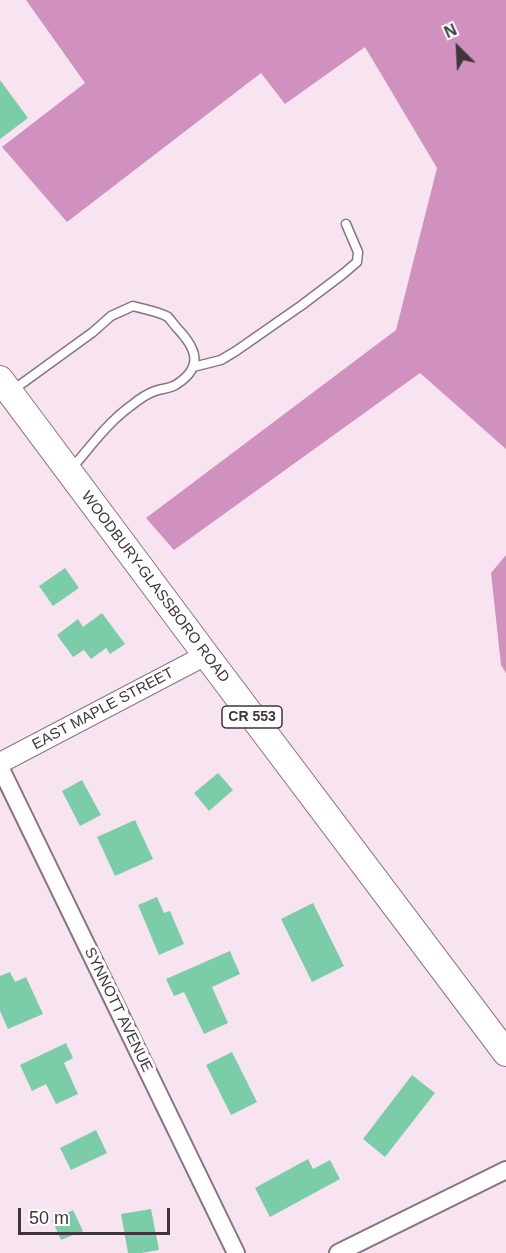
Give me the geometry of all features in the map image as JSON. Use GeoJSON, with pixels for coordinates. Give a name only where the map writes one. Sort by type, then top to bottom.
{"type":"FeatureCollection","features":[{"type":"Feature","properties":{"kind":"main road","name":"WOODBURY-GLASSBORO ROAD"},"geometry":{"type":"LineString","coordinates":[[5,385],[506,1053]]}},
{"type":"Feature","properties":{"kind":"street","name":"EAST MAPLE STREET"},"geometry":{"type":"LineString","coordinates":[[0,765],[206,655]]}},
{"type":"Feature","properties":{"kind":"street","name":"SYNNOTT AVENUE"},"geometry":{"type":"LineString","coordinates":[[0,765],[236,1253]]}},
{"type":"Feature","properties":{"kind":"street"},"geometry":{"type":"LineString","coordinates":[[338,1253],[506,1170]]}},
{"type":"Feature","properties":{"kind":"lane"},"geometry":{"type":"LineString","coordinates":[[193,367],[221,360],[236,351],[302,305],[357,262],[358,252],[346,224]]}},
{"type":"Feature","properties":{"kind":"lane"},"geometry":{"type":"LineString","coordinates":[[5,385],[93,332],[111,316],[133,306],[168,317],[188,340],[195,354],[193,367],[178,384],[155,391],[131,405],[113,420],[70,471]]}},
{"type":"Feature","properties":{"kind":"shaded area"},"geometry":{"type":"Polygon","coordinates":[[[26,0],[506,0],[506,449],[420,373],[174,550],[146,518],[396,330],[437,168],[365,47],[285,104],[261,73],[67,222],[2,147],[85,83],[26,0]]]}},
{"type":"Feature","properties":{"kind":"shaded area"},"geometry":{"type":"Polygon","coordinates":[[[506,555],[506,673],[501,665],[491,573],[506,555]]]}},
{"type":"Feature","properties":{"kind":"building"},"geometry":{"type":"Polygon","coordinates":[[[0,80],[28,118],[0,139],[0,80]]]}},
{"type":"Feature","properties":{"kind":"building"},"geometry":{"type":"Polygon","coordinates":[[[65,568],[79,588],[53,606],[39,586],[65,568]]]}},
{"type":"Feature","properties":{"kind":"building"},"geometry":{"type":"Polygon","coordinates":[[[102,613],[125,644],[110,654],[106,648],[91,659],[84,650],[73,657],[57,635],[78,619],[83,627],[102,613]]]}},
{"type":"Feature","properties":{"kind":"building"},"geometry":{"type":"Polygon","coordinates":[[[218,773],[233,790],[209,811],[194,793],[218,773]]]}},
{"type":"Feature","properties":{"kind":"building"},"geometry":{"type":"Polygon","coordinates":[[[82,780],[101,815],[80,826],[62,791],[82,780]]]}},
{"type":"Feature","properties":{"kind":"building"},"geometry":{"type":"Polygon","coordinates":[[[135,820],[153,859],[115,876],[97,837],[135,820]]]}},
{"type":"Feature","properties":{"kind":"building"},"geometry":{"type":"Polygon","coordinates":[[[157,897],[164,913],[170,911],[184,944],[159,955],[138,905],[157,897]]]}},
{"type":"Feature","properties":{"kind":"building"},"geometry":{"type":"Polygon","coordinates":[[[313,903],[344,966],[312,982],[281,919],[313,903]]]}},
{"type":"Feature","properties":{"kind":"building"},"geometry":{"type":"Polygon","coordinates":[[[230,951],[240,974],[212,987],[228,1023],[204,1034],[184,992],[174,996],[166,979],[230,951]]]}},
{"type":"Feature","properties":{"kind":"building"},"geometry":{"type":"Polygon","coordinates":[[[10,972],[15,982],[26,977],[43,1014],[8,1029],[0,1011],[0,976],[10,972]]]}},
{"type":"Feature","properties":{"kind":"building"},"geometry":{"type":"Polygon","coordinates":[[[66,1043],[73,1058],[64,1063],[78,1094],[56,1104],[46,1084],[32,1091],[20,1065],[66,1043]]]}},
{"type":"Feature","properties":{"kind":"building"},"geometry":{"type":"Polygon","coordinates":[[[232,1052],[257,1102],[231,1115],[206,1065],[232,1052]]]}},
{"type":"Feature","properties":{"kind":"building"},"geometry":{"type":"Polygon","coordinates":[[[412,1075],[435,1093],[385,1157],[363,1139],[412,1075]]]}},
{"type":"Feature","properties":{"kind":"building"},"geometry":{"type":"Polygon","coordinates":[[[96,1130],[107,1153],[71,1170],[60,1148],[96,1130]]]}},
{"type":"Feature","properties":{"kind":"building"},"geometry":{"type":"Polygon","coordinates":[[[308,1159],[313,1169],[330,1160],[340,1179],[270,1217],[255,1188],[308,1159]]]}},
{"type":"Feature","properties":{"kind":"building"},"geometry":{"type":"Polygon","coordinates":[[[151,1209],[159,1250],[128,1253],[121,1214],[151,1209]]]}},
{"type":"Feature","properties":{"kind":"building"},"geometry":{"type":"Polygon","coordinates":[[[73,1210],[83,1231],[61,1240],[52,1220],[73,1210]]]}}]}
